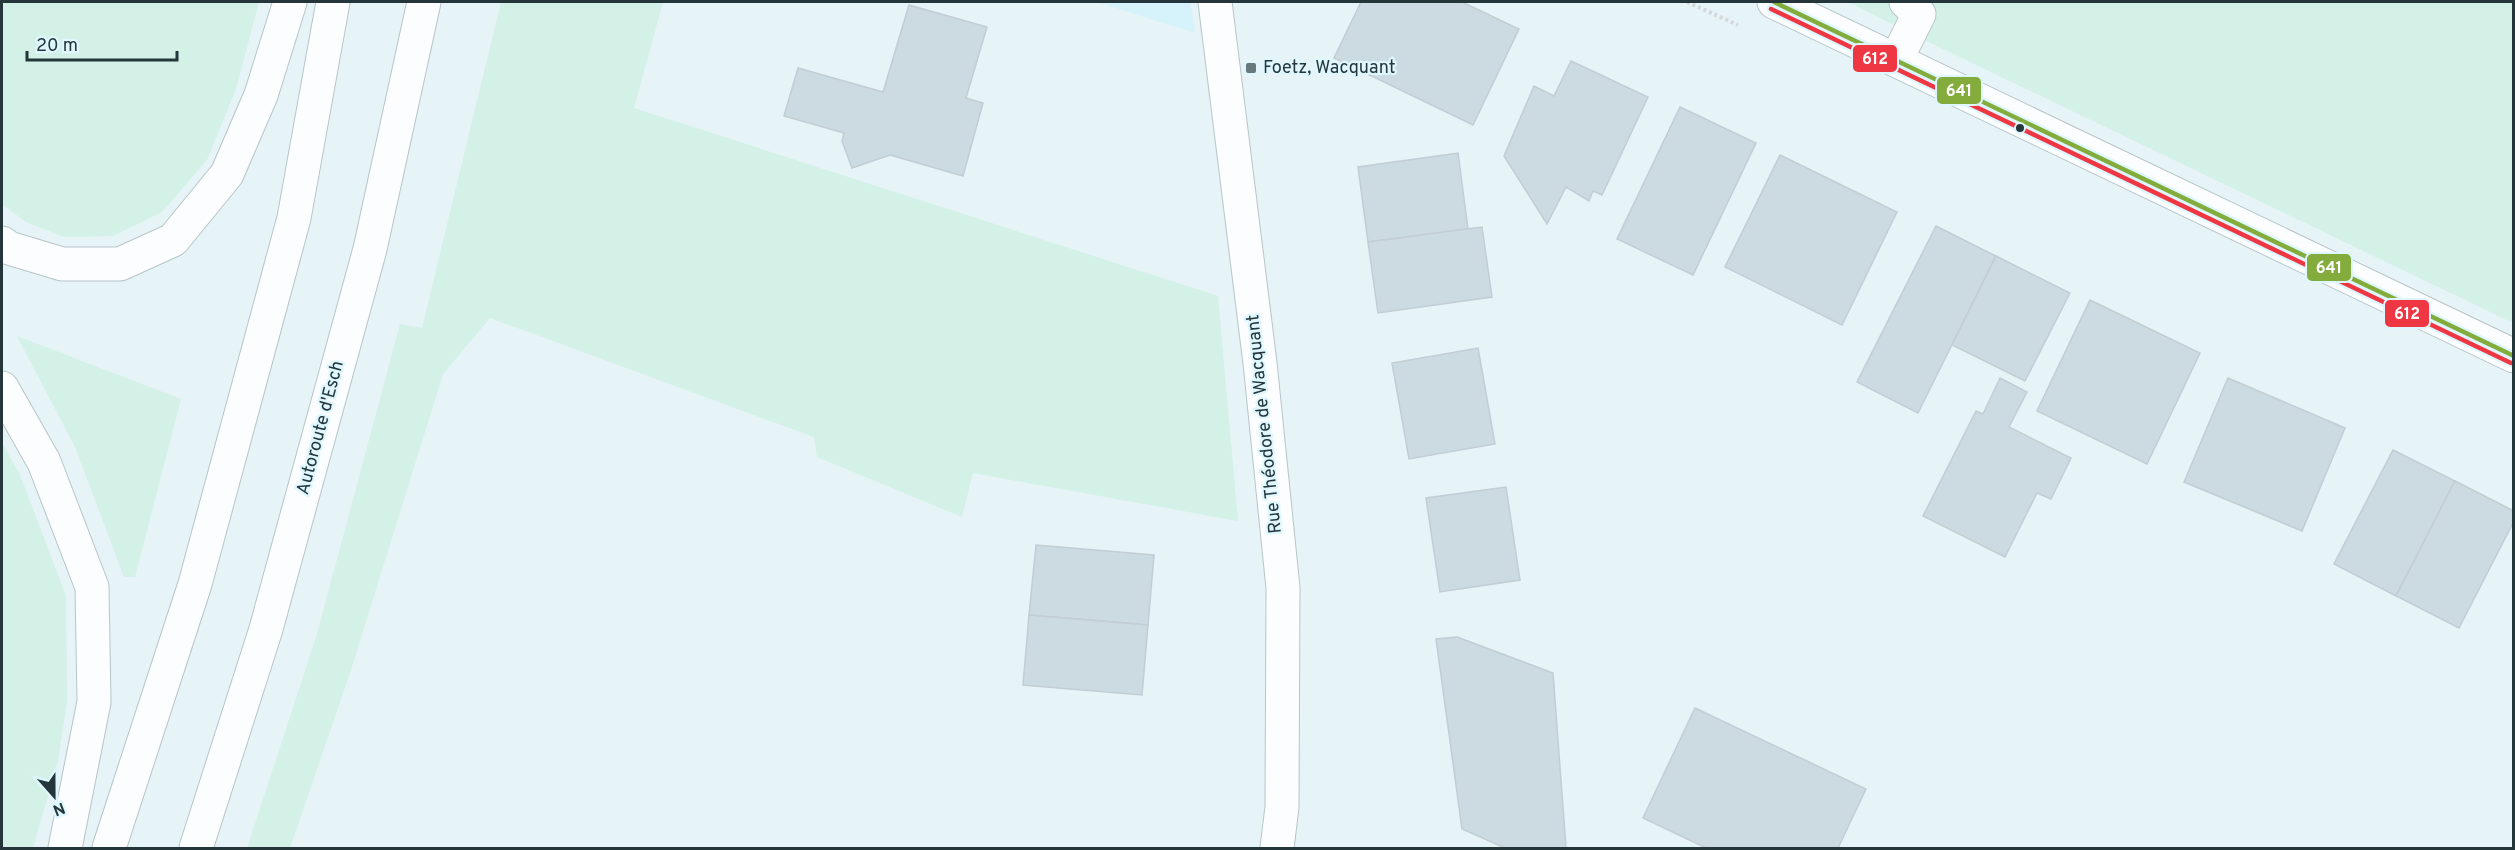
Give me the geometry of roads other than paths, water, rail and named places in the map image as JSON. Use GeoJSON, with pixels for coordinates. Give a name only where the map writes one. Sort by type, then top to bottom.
{"type":"FeatureCollection","features":[{"type":"Feature","properties":{"kind":"main road"},"geometry":{"type":"LineString","coordinates":[[2,243],[9,248],[62,264],[120,264],[173,240],[227,174],[261,95],[290,2]]}},
{"type":"Feature","properties":{"kind":"main road"},"geometry":{"type":"LineString","coordinates":[[109,849],[195,584],[294,218],[333,2]]}},
{"type":"Feature","properties":{"kind":"main road","name":"Autoroute d'Esch"},"geometry":{"type":"LineString","coordinates":[[196,849],[266,629],[366,261],[424,2]]}},
{"type":"Feature","properties":{"kind":"main road","name":"Rue Théodore de Wacquant"},"geometry":{"type":"LineString","coordinates":[[1215,2],[1259,351],[1283,588],[1282,807],[1277,849]]}},
{"type":"Feature","properties":{"kind":"main road"},"geometry":{"type":"LineString","coordinates":[[1774,2],[2514,356]]}},
{"type":"Feature","properties":{"kind":"main road"},"geometry":{"type":"LineString","coordinates":[[1896,60],[1919,14],[1906,2]]}},
{"type":"Feature","properties":{"kind":"main road"},"geometry":{"type":"LineString","coordinates":[[2,388],[44,462],[92,587],[94,702],[65,849]]}},
{"type":"Feature","properties":{"kind":"place","name":"Foetz, Wacquant"},"geometry":{"type":"Point","coordinates":[1251,68]}}]}
